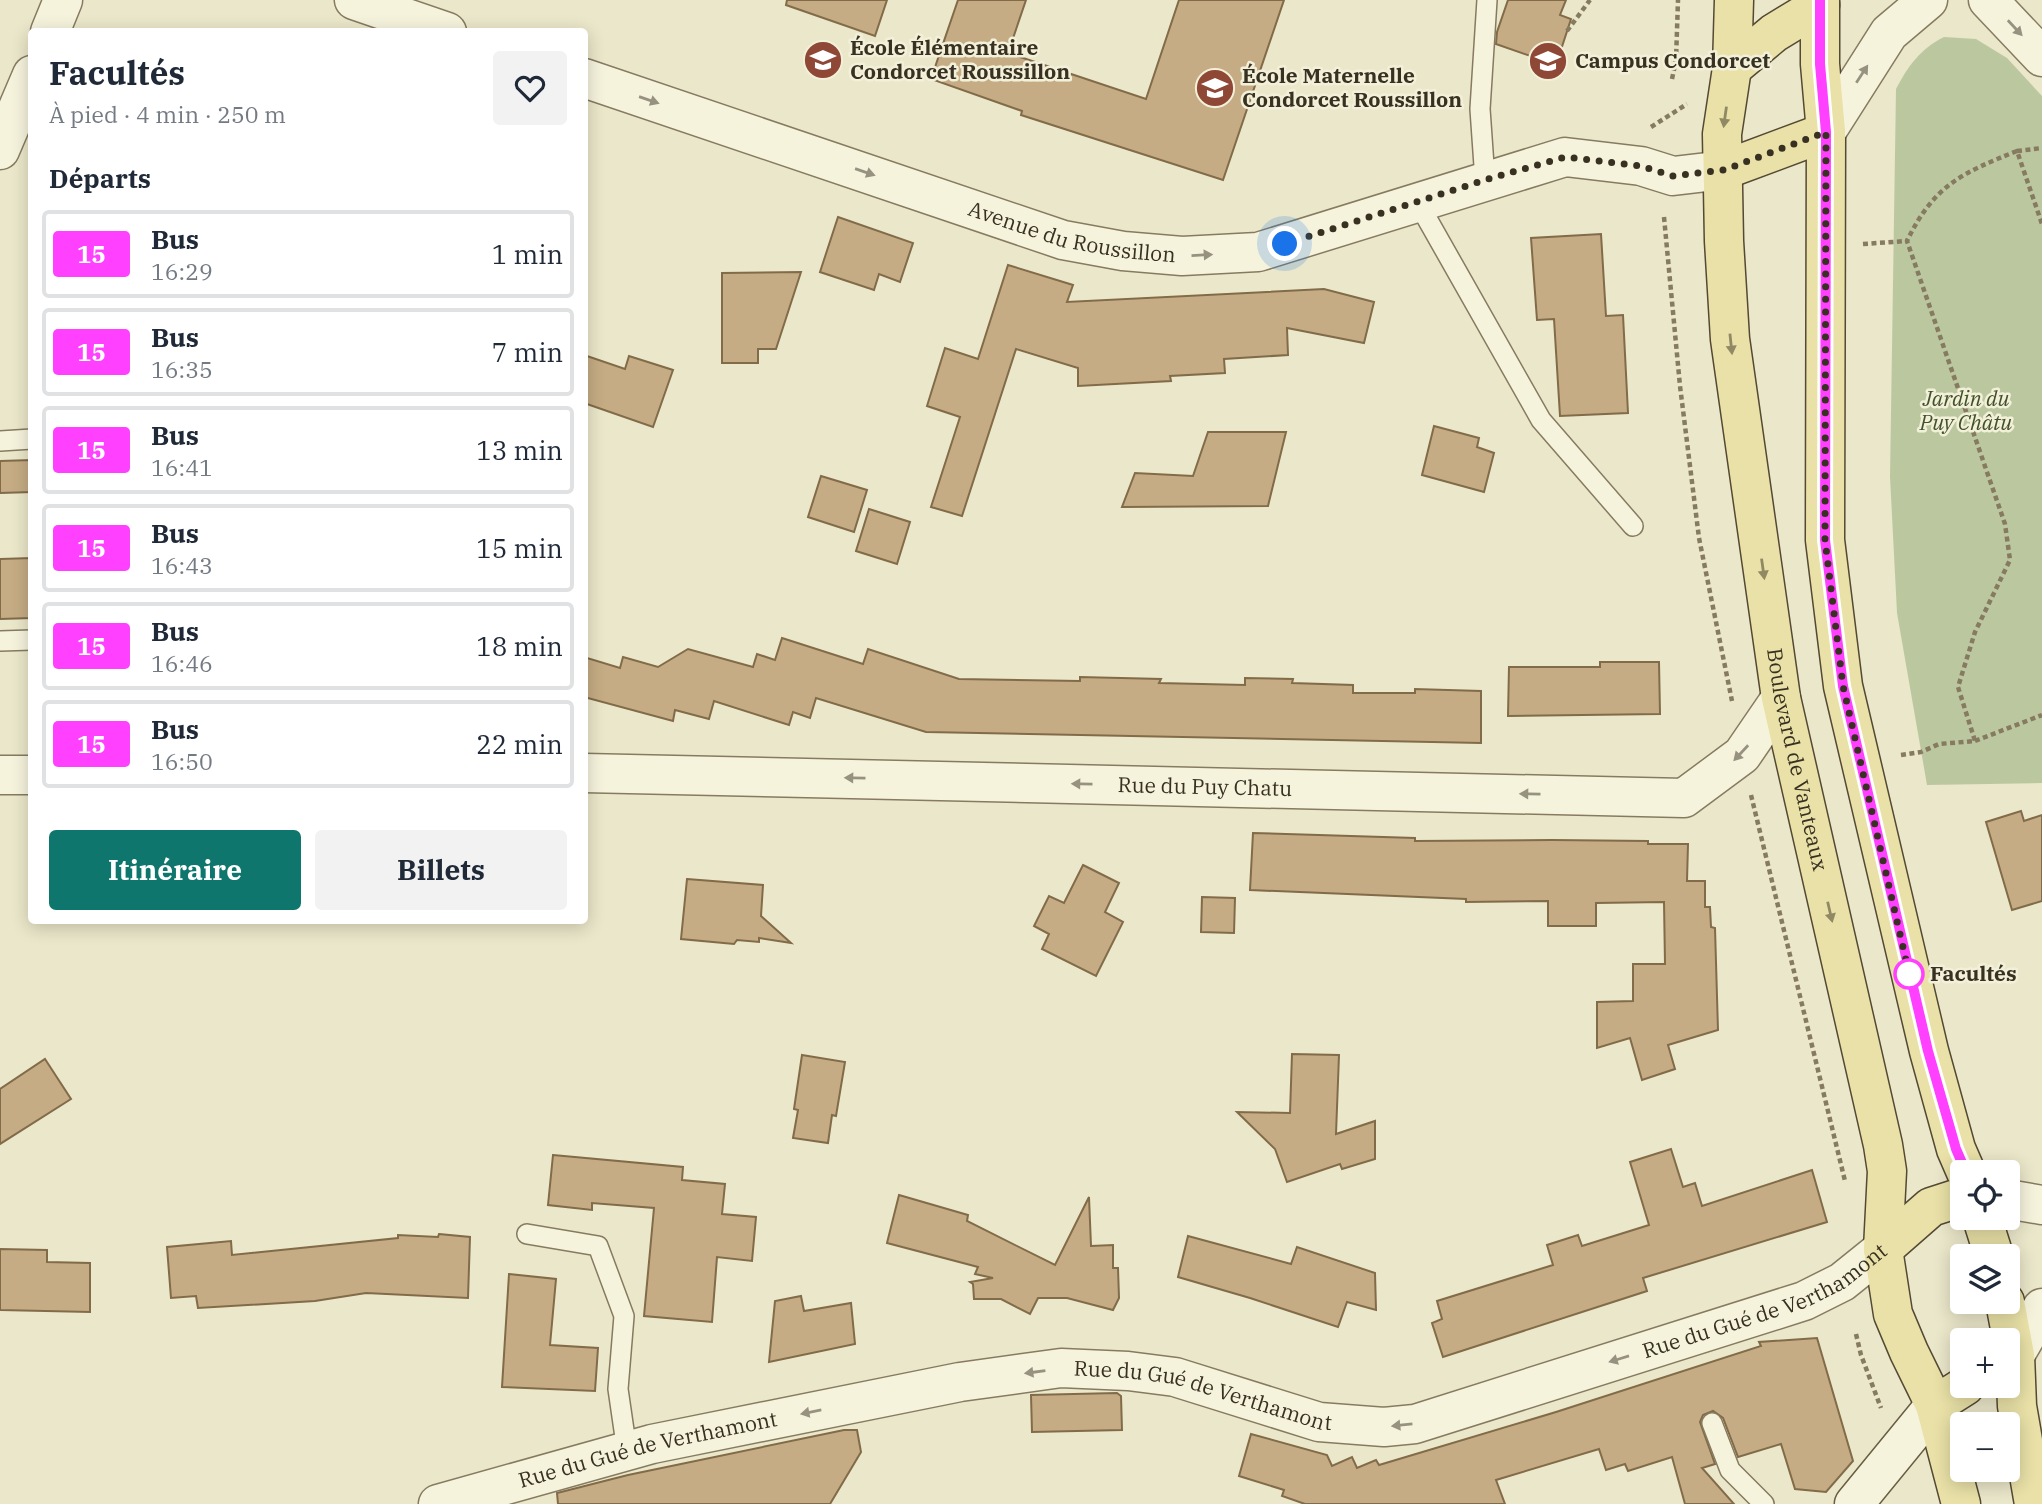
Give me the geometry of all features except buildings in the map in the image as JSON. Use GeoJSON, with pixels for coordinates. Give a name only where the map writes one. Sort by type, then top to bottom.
{"type":"FeatureCollection","features":[{"type":"Feature","properties":{"kind":"main road","name":"Boulevard de Vanteaux"},"geometry":{"type":"LineString","coordinates":[[1734,0],[1732,68],[1722,134],[1724,241],[1730,339],[1782,698],[1884,1145],[1887,1171],[1883,1249],[1893,1314],[1909,1352],[1950,1395]]}},
{"type":"Feature","properties":{"kind":"main road"},"geometry":{"type":"LineString","coordinates":[[1732,68],[1774,33],[1827,2]]}},
{"type":"Feature","properties":{"kind":"main road"},"geometry":{"type":"LineString","coordinates":[[1827,2],[1820,64],[1826,132],[1825,540],[1843,686],[1928,1051],[1961,1160]]}},
{"type":"Feature","properties":{"kind":"main road","name":"Avenue du Roussillon"},"geometry":{"type":"LineString","coordinates":[[1724,170],[1826,132]]}},
{"type":"Feature","properties":{"kind":"main road","name":"Rue du Gué de Verthamont"},"geometry":{"type":"LineString","coordinates":[[1883,1249],[1946,1202]]}},
{"type":"Feature","properties":{"kind":"main road","name":"Boulevard de Vanteaux"},"geometry":{"type":"LineString","coordinates":[[1950,1398],[1961,1504]]}},
{"type":"Feature","properties":{"kind":"main road"},"geometry":{"type":"LineString","coordinates":[[2016,1398],[2034,1504]]}},
{"type":"Feature","properties":{"kind":"street"},"geometry":{"type":"LineString","coordinates":[[52,28],[63,0]]}},
{"type":"Feature","properties":{"kind":"street"},"geometry":{"type":"LineString","coordinates":[[354,0],[435,28]]}},
{"type":"Feature","properties":{"kind":"street"},"geometry":{"type":"LineString","coordinates":[[1826,132],[1889,33],[1928,0]]}},
{"type":"Feature","properties":{"kind":"street"},"geometry":{"type":"LineString","coordinates":[[1988,0],[2042,57]]}},
{"type":"Feature","properties":{"kind":"street","name":"Avenue du Roussillon"},"geometry":{"type":"LineString","coordinates":[[588,79],[1063,240],[1124,251],[1182,256],[1258,252],[1565,157],[1641,166],[1673,176],[1724,170]]}},
{"type":"Feature","properties":{"kind":"street"},"geometry":{"type":"LineString","coordinates":[[0,150],[28,84]]}},
{"type":"Feature","properties":{"kind":"street","name":"Rue du Puy Chatu"},"geometry":{"type":"LineString","coordinates":[[588,773],[1684,798],[1742,755],[1782,698]]}},
{"type":"Feature","properties":{"kind":"street"},"geometry":{"type":"LineString","coordinates":[[0,775],[28,775]]}},
{"type":"Feature","properties":{"kind":"street"},"geometry":{"type":"LineString","coordinates":[[2020,1201],[2042,1205]]}},
{"type":"Feature","properties":{"kind":"street","name":"Rue du Gué de Verthamont"},"geometry":{"type":"LineString","coordinates":[[438,1504],[627,1451],[960,1382],[1061,1368],[1128,1371],[1175,1377],[1319,1422],[1384,1427],[1415,1424],[1804,1301],[1842,1282],[1883,1249]]}},
{"type":"Feature","properties":{"kind":"street"},"geometry":{"type":"LineString","coordinates":[[2020,1343],[2042,1308]]}},
{"type":"Feature","properties":{"kind":"street"},"geometry":{"type":"LineString","coordinates":[[1854,1504],[1950,1395]]}},
{"type":"Feature","properties":{"kind":"lane"},"geometry":{"type":"LineString","coordinates":[[1485,180],[1480,109],[1487,0]]}},
{"type":"Feature","properties":{"kind":"lane"},"geometry":{"type":"LineString","coordinates":[[1417,201],[1541,420],[1633,526]]}},
{"type":"Feature","properties":{"kind":"lane"},"geometry":{"type":"LineString","coordinates":[[0,440],[28,439]]}},
{"type":"Feature","properties":{"kind":"lane"},"geometry":{"type":"LineString","coordinates":[[0,641],[28,640]]}},
{"type":"Feature","properties":{"kind":"lane"},"geometry":{"type":"LineString","coordinates":[[527,1234],[598,1246],[624,1316],[618,1389],[627,1451]]}},
{"type":"Feature","properties":{"kind":"lane"},"geometry":{"type":"LineString","coordinates":[[1712,1423],[1730,1470],[1764,1504]]}},
{"type":"Feature","properties":{"kind":"path"},"geometry":{"type":"LineString","coordinates":[[1567,31],[1590,0]]}},
{"type":"Feature","properties":{"kind":"path"},"geometry":{"type":"LineString","coordinates":[[1672,79],[1676,60],[1678,0]]}},
{"type":"Feature","properties":{"kind":"path"},"geometry":{"type":"LineString","coordinates":[[1643,132],[1677,112],[1732,68]]}},
{"type":"Feature","properties":{"kind":"path"},"geometry":{"type":"LineString","coordinates":[[1975,741],[1958,687],[1976,632],[2010,560],[2005,524],[1907,241],[1920,214],[1944,187],[1974,168],[2017,151],[2042,148]]}},
{"type":"Feature","properties":{"kind":"path"},"geometry":{"type":"LineString","coordinates":[[2017,151],[2042,224]]}},
{"type":"Feature","properties":{"kind":"path"},"geometry":{"type":"LineString","coordinates":[[1861,244],[1907,241]]}},
{"type":"Feature","properties":{"kind":"path"},"geometry":{"type":"LineString","coordinates":[[1901,755],[1921,752],[1939,744],[1975,741],[2042,715]]}},
{"type":"Feature","properties":{"kind":"path"},"geometry":{"type":"LineString","coordinates":[[1855,1329],[1861,1355],[1884,1415]]}},
{"type":"Feature","properties":{"kind":"green space","name":"Jardin du Puy Châtu"},"geometry":{"type":"Polygon","coordinates":[[[1944,37],[1976,39],[2007,58],[2042,96],[2042,783],[1927,785],[1897,613],[1890,477],[1896,89],[1915,59],[1944,37]]]}},
{"type":"Feature","properties":{"kind":"bus line","name":"15"},"geometry":{"type":"LineString","coordinates":[[1820,0],[1820,64],[1826,132],[1825,540],[1843,686],[1928,1051],[1961,1160]]}},
{"type":"Feature","properties":{"kind":"place","name":"École Élémentaire Condorcet Roussillon"},"geometry":{"type":"Point","coordinates":[823,60]}},
{"type":"Feature","properties":{"kind":"place","name":"Campus Condorcet"},"geometry":{"type":"Point","coordinates":[1548,61]}},
{"type":"Feature","properties":{"kind":"place","name":"École Maternelle Condorcet Roussillon"},"geometry":{"type":"Point","coordinates":[1215,88]}},
{"type":"Feature","properties":{"kind":"place","name":"Facultés"},"geometry":{"type":"Point","coordinates":[1909,974]}},
{"type":"Feature","properties":{"kind":"route"},"geometry":{"type":"LineString","coordinates":[[1285,244],[1565,157],[1641,166],[1673,176],[1724,170],[1826,132],[1825,540],[1843,686],[1911,982],[1909,974]]}}]}
